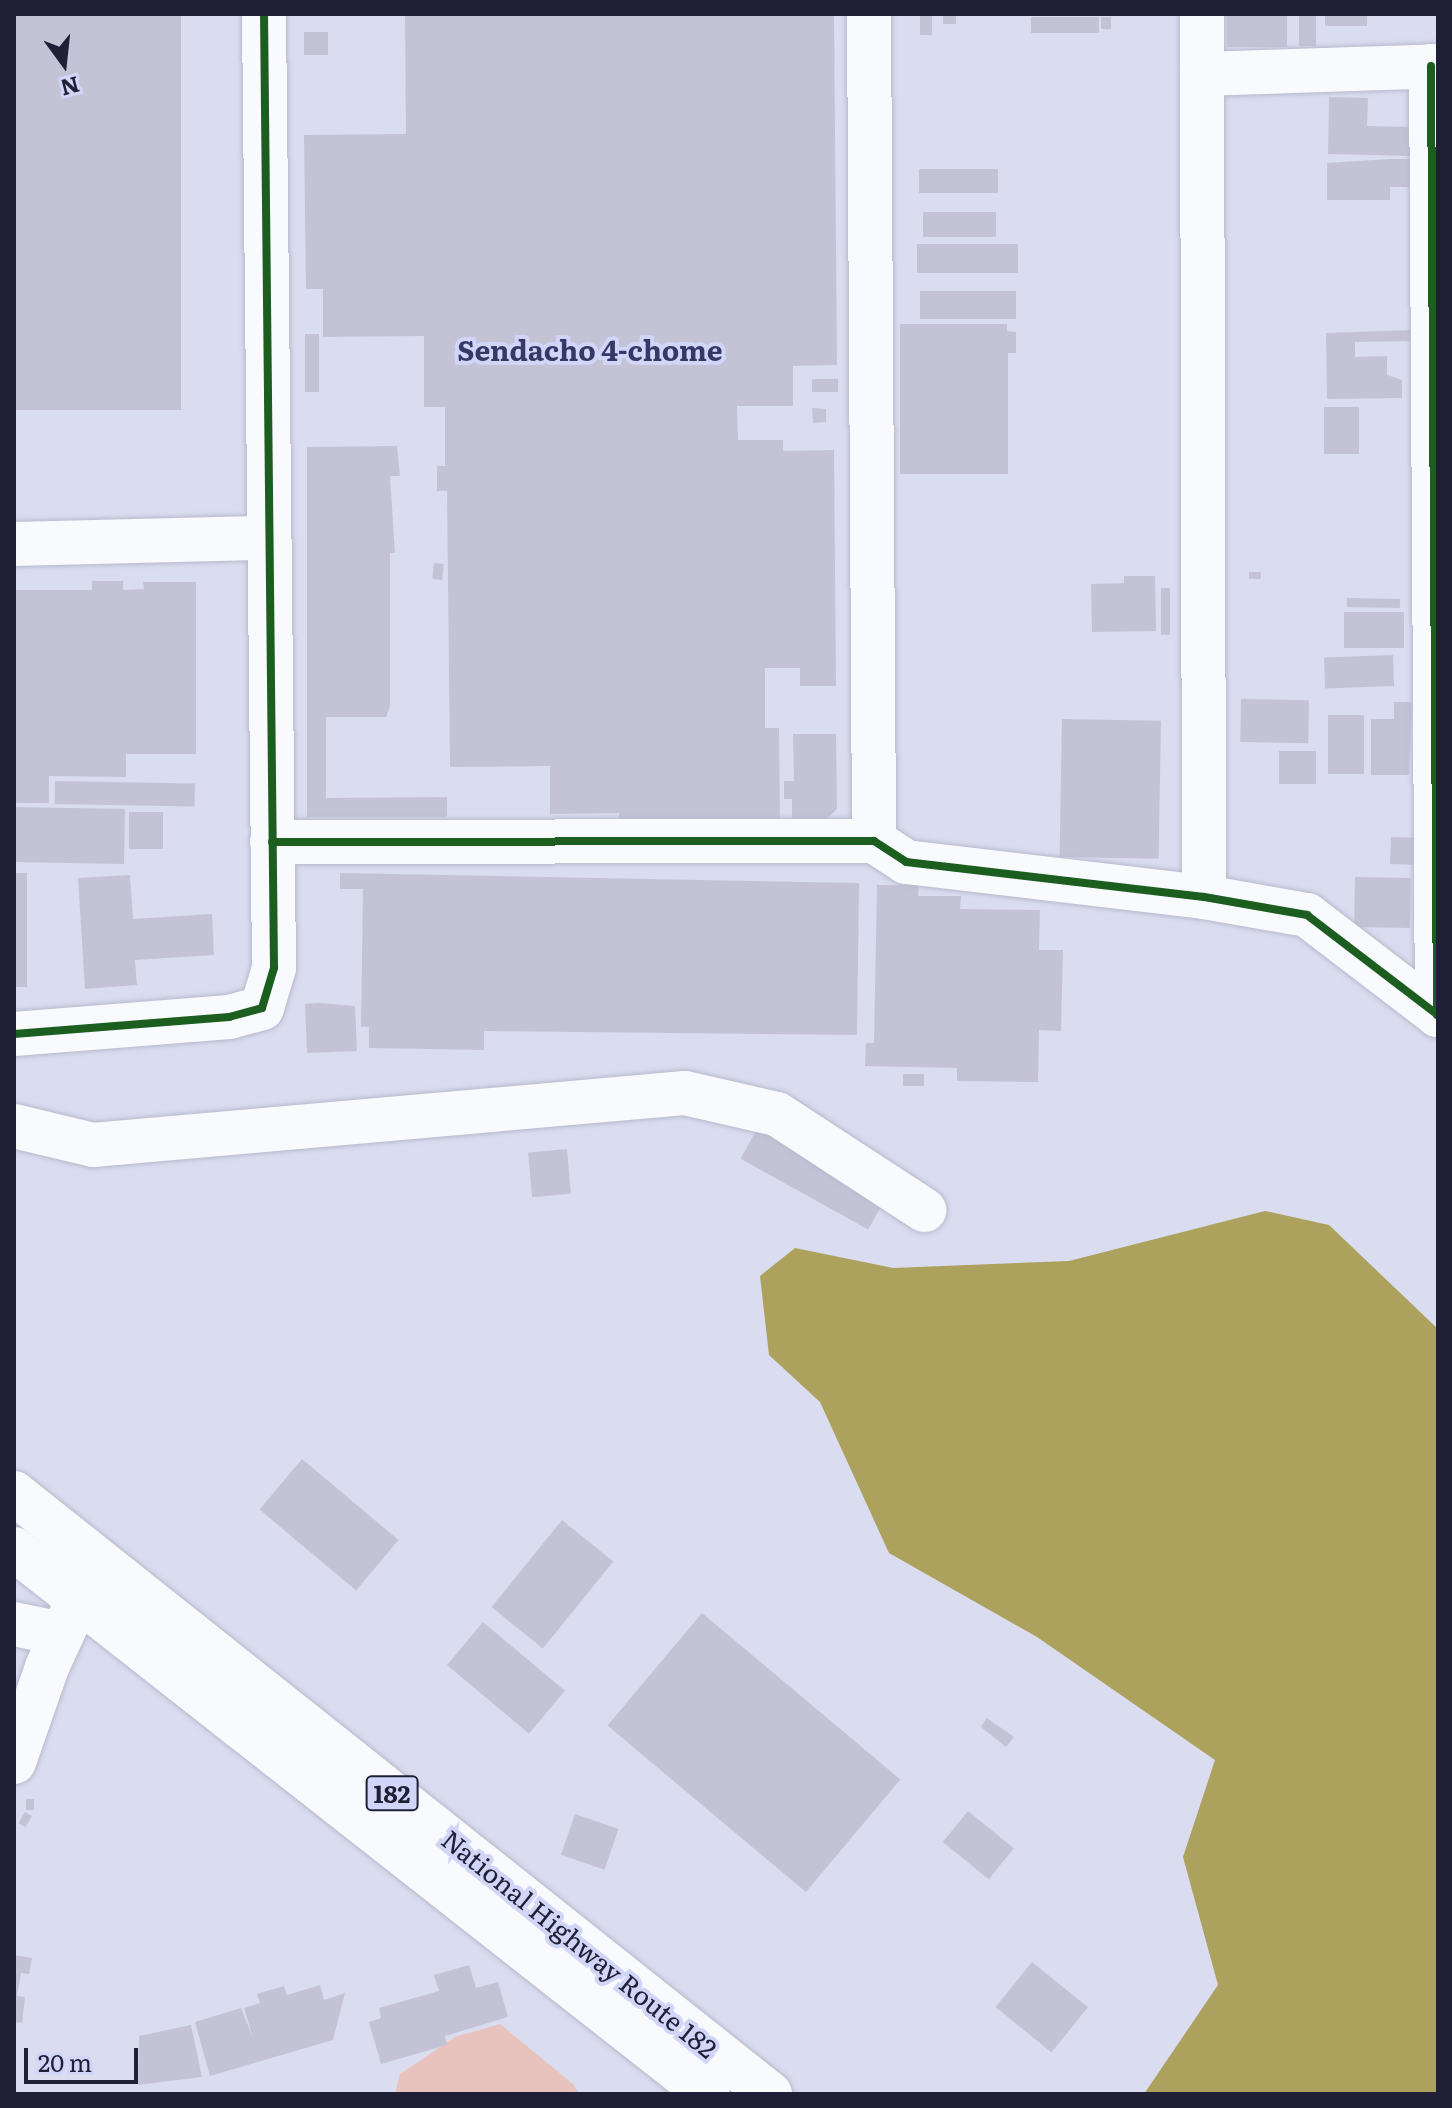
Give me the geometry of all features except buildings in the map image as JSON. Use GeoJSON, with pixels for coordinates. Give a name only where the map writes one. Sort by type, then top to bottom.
{"type":"FeatureCollection","features":[{"type":"Feature","properties":{"kind":"main road"},"geometry":{"type":"LineString","coordinates":[[14,1034],[229,1017],[262,1008],[274,968],[267,538],[264,14]]}},
{"type":"Feature","properties":{"kind":"main road"},"geometry":{"type":"LineString","coordinates":[[869,14],[874,841]]}},
{"type":"Feature","properties":{"kind":"main road"},"geometry":{"type":"LineString","coordinates":[[1202,14],[1204,897]]}},
{"type":"Feature","properties":{"kind":"main road"},"geometry":{"type":"LineString","coordinates":[[1202,74],[1435,66],[1438,1015]]}},
{"type":"Feature","properties":{"kind":"main road"},"geometry":{"type":"LineString","coordinates":[[14,544],[267,538]]}},
{"type":"Feature","properties":{"kind":"main road"},"geometry":{"type":"LineString","coordinates":[[272,842],[874,841],[906,862],[1204,897],[1307,915],[1344,939],[1438,1015]]}},
{"type":"Feature","properties":{"kind":"main road"},"geometry":{"type":"LineString","coordinates":[[14,1126],[93,1145],[685,1093],[777,1114],[924,1210]]}},
{"type":"Feature","properties":{"kind":"main road","name":"National Highway Route 182"},"geometry":{"type":"LineString","coordinates":[[14,1493],[770,2094]]}},
{"type":"Feature","properties":{"kind":"main road","name":"National Highway Route 182"},"geometry":{"type":"LineString","coordinates":[[14,1549],[70,1617],[708,2094]]}},
{"type":"Feature","properties":{"kind":"main road"},"geometry":{"type":"LineString","coordinates":[[14,1762],[70,1617],[104,1564]]}},
{"type":"Feature","properties":{"kind":"main road"},"geometry":{"type":"LineString","coordinates":[[14,1624],[70,1617]]}},
{"type":"Feature","properties":{"kind":"shaded area"},"geometry":{"type":"Polygon","coordinates":[[[1265,1211],[1329,1225],[1438,1329],[1438,2094],[1144,2094],[1218,1985],[1183,1857],[1215,1760],[1037,1637],[889,1553],[820,1402],[769,1355],[760,1276],[795,1248],[893,1268],[1069,1261],[1265,1211]]]}},
{"type":"Feature","properties":{"kind":"shaded area"},"geometry":{"type":"Polygon","coordinates":[[[500,2024],[573,2084],[579,2094],[395,2094],[400,2074],[455,2037],[500,2024]]]}},
{"type":"Feature","properties":{"kind":"cycle path"},"geometry":{"type":"LineString","coordinates":[[14,1034],[229,1017],[262,1008],[274,968],[264,14]]}},
{"type":"Feature","properties":{"kind":"cycle path"},"geometry":{"type":"LineString","coordinates":[[1431,66],[1437,1015]]}},
{"type":"Feature","properties":{"kind":"cycle path"},"geometry":{"type":"LineString","coordinates":[[272,842],[874,841],[906,862],[1204,897],[1307,915],[1438,1015]]}},
{"type":"Feature","properties":{"kind":"district","name":"Sendacho 4-chome"},"geometry":{"type":"Point","coordinates":[590,349]}}]}
